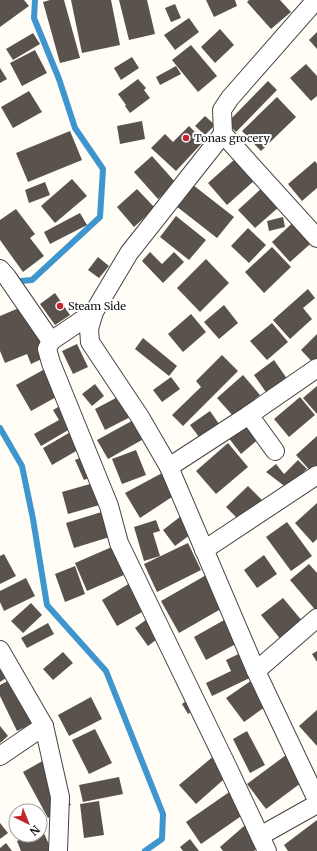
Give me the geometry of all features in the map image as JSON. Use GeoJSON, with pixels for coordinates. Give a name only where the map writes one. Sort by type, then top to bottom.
{"type":"FeatureCollection","features":[{"type":"Feature","properties":{"kind":"street"},"geometry":{"type":"LineString","coordinates":[[313,1],[230,98],[222,110],[223,134],[317,238]]}},
{"type":"Feature","properties":{"kind":"street"},"geometry":{"type":"LineString","coordinates":[[223,134],[130,253],[94,312],[89,329],[90,342],[140,417],[168,467],[256,671],[317,800]]}},
{"type":"Feature","properties":{"kind":"street"},"geometry":{"type":"LineString","coordinates":[[0,269],[51,340]]}},
{"type":"Feature","properties":{"kind":"street"},"geometry":{"type":"LineString","coordinates":[[94,312],[51,340],[47,349],[51,363],[110,506],[118,543],[264,843],[317,804]]}},
{"type":"Feature","properties":{"kind":"street"},"geometry":{"type":"LineString","coordinates":[[168,467],[249,415],[317,368]]}},
{"type":"Feature","properties":{"kind":"street"},"geometry":{"type":"LineString","coordinates":[[249,415],[275,451]]}},
{"type":"Feature","properties":{"kind":"street"},"geometry":{"type":"LineString","coordinates":[[204,550],[317,476]]}},
{"type":"Feature","properties":{"kind":"street"},"geometry":{"type":"LineString","coordinates":[[256,671],[317,619]]}},
{"type":"Feature","properties":{"kind":"street"},"geometry":{"type":"LineString","coordinates":[[0,650],[44,726],[60,797],[58,851]]}},
{"type":"Feature","properties":{"kind":"street"},"geometry":{"type":"LineString","coordinates":[[0,756],[44,726]]}},
{"type":"Feature","properties":{"kind":"building"},"geometry":{"type":"Polygon","coordinates":[[[0,0],[24,0],[29,6],[0,27],[0,0]]]}},
{"type":"Feature","properties":{"kind":"building"},"geometry":{"type":"Polygon","coordinates":[[[50,0],[64,0],[80,58],[60,63],[43,2],[50,0]]]}},
{"type":"Feature","properties":{"kind":"building"},"geometry":{"type":"Polygon","coordinates":[[[71,0],[111,0],[120,45],[82,53],[71,0]]]}},
{"type":"Feature","properties":{"kind":"building"},"geometry":{"type":"Polygon","coordinates":[[[119,0],[147,0],[155,34],[129,40],[119,0]]]}},
{"type":"Feature","properties":{"kind":"building"},"geometry":{"type":"Polygon","coordinates":[[[206,0],[235,0],[237,6],[214,17],[206,0]]]}},
{"type":"Feature","properties":{"kind":"building"},"geometry":{"type":"Polygon","coordinates":[[[249,0],[280,0],[291,12],[271,29],[247,2],[249,0]]]}},
{"type":"Feature","properties":{"kind":"building"},"geometry":{"type":"Polygon","coordinates":[[[175,4],[181,18],[171,22],[165,8],[175,4]]]}},
{"type":"Feature","properties":{"kind":"building"},"geometry":{"type":"Polygon","coordinates":[[[189,18],[199,32],[175,50],[164,35],[189,18]]]}},
{"type":"Feature","properties":{"kind":"building"},"geometry":{"type":"Polygon","coordinates":[[[220,29],[234,45],[215,63],[201,47],[220,29]]]}},
{"type":"Feature","properties":{"kind":"building"},"geometry":{"type":"Polygon","coordinates":[[[317,32],[317,49],[309,40],[317,32]]]}},
{"type":"Feature","properties":{"kind":"building"},"geometry":{"type":"Polygon","coordinates":[[[33,33],[40,44],[13,60],[6,49],[33,33]]]}},
{"type":"Feature","properties":{"kind":"building"},"geometry":{"type":"Polygon","coordinates":[[[191,45],[217,76],[198,92],[172,60],[191,45]]]}},
{"type":"Feature","properties":{"kind":"building"},"geometry":{"type":"Polygon","coordinates":[[[35,50],[47,73],[22,86],[10,63],[35,50]]]}},
{"type":"Feature","properties":{"kind":"building"},"geometry":{"type":"Polygon","coordinates":[[[132,57],[139,68],[121,80],[114,68],[132,57]]]}},
{"type":"Feature","properties":{"kind":"building"},"geometry":{"type":"Polygon","coordinates":[[[306,64],[317,76],[317,96],[311,101],[290,78],[306,64]]]}},
{"type":"Feature","properties":{"kind":"building"},"geometry":{"type":"Polygon","coordinates":[[[176,66],[181,74],[160,85],[156,77],[176,66]]]}},
{"type":"Feature","properties":{"kind":"building"},"geometry":{"type":"Polygon","coordinates":[[[0,68],[7,79],[0,83],[0,68]]]}},
{"type":"Feature","properties":{"kind":"building"},"geometry":{"type":"Polygon","coordinates":[[[138,79],[146,88],[144,90],[150,98],[130,113],[118,94],[138,79]]]}},
{"type":"Feature","properties":{"kind":"building"},"geometry":{"type":"Polygon","coordinates":[[[268,81],[277,90],[236,132],[227,123],[268,81]]]}},
{"type":"Feature","properties":{"kind":"building"},"geometry":{"type":"Polygon","coordinates":[[[29,91],[42,112],[13,128],[1,107],[29,91]]]}},
{"type":"Feature","properties":{"kind":"building"},"geometry":{"type":"Polygon","coordinates":[[[277,97],[296,117],[261,151],[242,131],[277,97]]]}},
{"type":"Feature","properties":{"kind":"building"},"geometry":{"type":"Polygon","coordinates":[[[205,116],[215,125],[205,135],[195,126],[205,116]]]}},
{"type":"Feature","properties":{"kind":"building"},"geometry":{"type":"Polygon","coordinates":[[[142,121],[145,139],[120,144],[117,126],[142,121]]]}},
{"type":"Feature","properties":{"kind":"building"},"geometry":{"type":"Polygon","coordinates":[[[189,126],[204,141],[176,171],[151,148],[165,134],[173,142],[189,126]]]}},
{"type":"Feature","properties":{"kind":"building"},"geometry":{"type":"Polygon","coordinates":[[[70,131],[82,160],[28,182],[16,153],[70,131]]]}},
{"type":"Feature","properties":{"kind":"building"},"geometry":{"type":"Polygon","coordinates":[[[152,156],[176,183],[158,199],[134,172],[152,156]]]}},
{"type":"Feature","properties":{"kind":"building"},"geometry":{"type":"Polygon","coordinates":[[[235,159],[255,180],[227,205],[208,183],[235,159]]]}},
{"type":"Feature","properties":{"kind":"building"},"geometry":{"type":"Polygon","coordinates":[[[315,161],[317,164],[317,188],[302,201],[288,184],[315,161]]]}},
{"type":"Feature","properties":{"kind":"building"},"geometry":{"type":"Polygon","coordinates":[[[72,179],[87,196],[55,223],[41,206],[72,179]]]}},
{"type":"Feature","properties":{"kind":"building"},"geometry":{"type":"Polygon","coordinates":[[[45,182],[50,195],[29,203],[25,190],[45,182]]]}},
{"type":"Feature","properties":{"kind":"building"},"geometry":{"type":"Polygon","coordinates":[[[193,185],[234,217],[217,238],[176,206],[193,185]]]}},
{"type":"Feature","properties":{"kind":"building"},"geometry":{"type":"Polygon","coordinates":[[[263,187],[280,206],[255,228],[238,210],[263,187]]]}},
{"type":"Feature","properties":{"kind":"building"},"geometry":{"type":"Polygon","coordinates":[[[137,189],[155,208],[134,227],[117,207],[137,189]]]}},
{"type":"Feature","properties":{"kind":"building"},"geometry":{"type":"Polygon","coordinates":[[[16,209],[35,234],[30,238],[44,256],[23,272],[0,240],[0,220],[16,209]]]}},
{"type":"Feature","properties":{"kind":"building"},"geometry":{"type":"Polygon","coordinates":[[[80,213],[87,225],[50,244],[44,232],[80,213]]]}},
{"type":"Feature","properties":{"kind":"building"},"geometry":{"type":"Polygon","coordinates":[[[176,216],[206,240],[189,260],[160,237],[176,216]]]}},
{"type":"Feature","properties":{"kind":"building"},"geometry":{"type":"Polygon","coordinates":[[[300,216],[317,238],[290,262],[272,242],[300,216]]]}},
{"type":"Feature","properties":{"kind":"building"},"geometry":{"type":"Polygon","coordinates":[[[283,217],[285,227],[269,231],[267,221],[283,217]]]}},
{"type":"Feature","properties":{"kind":"building"},"geometry":{"type":"Polygon","coordinates":[[[248,228],[266,245],[249,263],[231,246],[248,228]]]}},
{"type":"Feature","properties":{"kind":"building"},"geometry":{"type":"Polygon","coordinates":[[[272,247],[291,267],[264,293],[245,272],[272,247]]]}},
{"type":"Feature","properties":{"kind":"building"},"geometry":{"type":"Polygon","coordinates":[[[150,252],[162,264],[174,252],[184,262],[163,283],[142,261],[150,252]]]}},
{"type":"Feature","properties":{"kind":"building"},"geometry":{"type":"Polygon","coordinates":[[[98,257],[109,266],[99,278],[88,270],[98,257]]]}},
{"type":"Feature","properties":{"kind":"building"},"geometry":{"type":"Polygon","coordinates":[[[206,259],[229,283],[200,312],[177,288],[206,259]]]}},
{"type":"Feature","properties":{"kind":"building"},"geometry":{"type":"Polygon","coordinates":[[[308,289],[315,298],[303,308],[312,319],[290,339],[273,320],[308,289]]]}},
{"type":"Feature","properties":{"kind":"building"},"geometry":{"type":"Polygon","coordinates":[[[55,293],[70,315],[55,325],[40,304],[55,293]]]}},
{"type":"Feature","properties":{"kind":"building"},"geometry":{"type":"Polygon","coordinates":[[[26,305],[48,356],[31,364],[27,354],[5,363],[0,351],[0,316],[26,305]]]}},
{"type":"Feature","properties":{"kind":"building"},"geometry":{"type":"Polygon","coordinates":[[[224,305],[238,323],[219,339],[204,322],[224,305]]]}},
{"type":"Feature","properties":{"kind":"building"},"geometry":{"type":"Polygon","coordinates":[[[191,314],[206,332],[183,352],[168,334],[191,314]]]}},
{"type":"Feature","properties":{"kind":"building"},"geometry":{"type":"Polygon","coordinates":[[[272,323],[288,342],[267,360],[250,341],[272,323]]]}},
{"type":"Feature","properties":{"kind":"building"},"geometry":{"type":"Polygon","coordinates":[[[317,334],[317,367],[301,350],[317,334]]]}},
{"type":"Feature","properties":{"kind":"building"},"geometry":{"type":"Polygon","coordinates":[[[143,338],[177,366],[169,376],[135,349],[143,338]]]}},
{"type":"Feature","properties":{"kind":"building"},"geometry":{"type":"Polygon","coordinates":[[[77,344],[88,367],[73,374],[62,351],[77,344]]]}},
{"type":"Feature","properties":{"kind":"building"},"geometry":{"type":"Polygon","coordinates":[[[222,355],[238,371],[183,426],[172,415],[201,387],[196,381],[222,355]]]}},
{"type":"Feature","properties":{"kind":"building"},"geometry":{"type":"Polygon","coordinates":[[[274,360],[290,383],[270,398],[254,375],[274,360]]]}},
{"type":"Feature","properties":{"kind":"building"},"geometry":{"type":"Polygon","coordinates":[[[52,365],[67,391],[31,411],[16,385],[52,365]]]}},
{"type":"Feature","properties":{"kind":"building"},"geometry":{"type":"Polygon","coordinates":[[[243,375],[260,395],[234,417],[217,398],[243,375]]]}},
{"type":"Feature","properties":{"kind":"building"},"geometry":{"type":"Polygon","coordinates":[[[171,377],[180,389],[162,402],[153,390],[171,377]]]}},
{"type":"Feature","properties":{"kind":"building"},"geometry":{"type":"Polygon","coordinates":[[[95,384],[104,396],[92,406],[82,394],[95,384]]]}},
{"type":"Feature","properties":{"kind":"building"},"geometry":{"type":"Polygon","coordinates":[[[317,386],[317,414],[303,398],[317,386]]]}},
{"type":"Feature","properties":{"kind":"building"},"geometry":{"type":"Polygon","coordinates":[[[131,390],[142,411],[105,430],[95,409],[131,390]]]}},
{"type":"Feature","properties":{"kind":"building"},"geometry":{"type":"Polygon","coordinates":[[[300,397],[315,415],[289,437],[274,419],[300,397]]]}},
{"type":"Feature","properties":{"kind":"building"},"geometry":{"type":"Polygon","coordinates":[[[70,400],[82,422],[41,446],[34,434],[59,420],[53,410],[70,400]]]}},
{"type":"Feature","properties":{"kind":"building"},"geometry":{"type":"Polygon","coordinates":[[[210,411],[219,424],[199,437],[190,425],[210,411]]]}},
{"type":"Feature","properties":{"kind":"building"},"geometry":{"type":"Polygon","coordinates":[[[139,417],[149,436],[108,459],[97,440],[139,417]]]}},
{"type":"Feature","properties":{"kind":"building"},"geometry":{"type":"Polygon","coordinates":[[[247,421],[261,437],[241,454],[228,437],[247,421]]]}},
{"type":"Feature","properties":{"kind":"building"},"geometry":{"type":"Polygon","coordinates":[[[74,430],[83,447],[52,465],[43,448],[74,430]]]}},
{"type":"Feature","properties":{"kind":"building"},"geometry":{"type":"Polygon","coordinates":[[[317,436],[317,475],[315,476],[296,455],[317,436]]]}},
{"type":"Feature","properties":{"kind":"building"},"geometry":{"type":"Polygon","coordinates":[[[228,443],[248,467],[216,494],[196,471],[228,443]]]}},
{"type":"Feature","properties":{"kind":"building"},"geometry":{"type":"Polygon","coordinates":[[[136,450],[146,475],[122,484],[112,459],[136,450]]]}},
{"type":"Feature","properties":{"kind":"building"},"geometry":{"type":"Polygon","coordinates":[[[92,453],[100,473],[84,480],[75,460],[92,453]]]}},
{"type":"Feature","properties":{"kind":"building"},"geometry":{"type":"Polygon","coordinates":[[[298,460],[307,469],[287,488],[266,472],[276,464],[284,474],[298,460]]]}},
{"type":"Feature","properties":{"kind":"building"},"geometry":{"type":"Polygon","coordinates":[[[164,472],[181,491],[140,518],[125,493],[164,472]]]}},
{"type":"Feature","properties":{"kind":"building"},"geometry":{"type":"Polygon","coordinates":[[[104,480],[110,502],[68,514],[62,492],[104,480]]]}},
{"type":"Feature","properties":{"kind":"building"},"geometry":{"type":"Polygon","coordinates":[[[248,486],[263,501],[241,522],[226,507],[248,486]]]}},
{"type":"Feature","properties":{"kind":"building"},"geometry":{"type":"Polygon","coordinates":[[[317,503],[317,539],[313,543],[295,523],[317,503]]]}},
{"type":"Feature","properties":{"kind":"building"},"geometry":{"type":"Polygon","coordinates":[[[108,510],[116,535],[74,548],[66,523],[108,510]]]}},
{"type":"Feature","properties":{"kind":"building"},"geometry":{"type":"Polygon","coordinates":[[[185,513],[198,529],[175,546],[163,530],[185,513]]]}},
{"type":"Feature","properties":{"kind":"building"},"geometry":{"type":"Polygon","coordinates":[[[156,520],[160,531],[153,533],[160,556],[144,561],[134,527],[156,520]]]}},
{"type":"Feature","properties":{"kind":"building"},"geometry":{"type":"Polygon","coordinates":[[[287,522],[312,556],[291,571],[266,537],[287,522]]]}},
{"type":"Feature","properties":{"kind":"building"},"geometry":{"type":"Polygon","coordinates":[[[121,543],[133,571],[87,591],[75,563],[121,543]]]}},
{"type":"Feature","properties":{"kind":"building"},"geometry":{"type":"Polygon","coordinates":[[[188,543],[201,570],[157,592],[144,564],[188,543]]]}},
{"type":"Feature","properties":{"kind":"building"},"geometry":{"type":"Polygon","coordinates":[[[4,554],[16,576],[0,584],[0,556],[4,554]]]}},
{"type":"Feature","properties":{"kind":"building"},"geometry":{"type":"Polygon","coordinates":[[[264,555],[277,574],[257,588],[244,570],[264,555]]]}},
{"type":"Feature","properties":{"kind":"building"},"geometry":{"type":"Polygon","coordinates":[[[309,564],[317,573],[317,612],[290,580],[309,564]]]}},
{"type":"Feature","properties":{"kind":"building"},"geometry":{"type":"Polygon","coordinates":[[[75,566],[85,594],[65,602],[55,574],[75,566]]]}},
{"type":"Feature","properties":{"kind":"building"},"geometry":{"type":"Polygon","coordinates":[[[208,574],[226,606],[179,633],[161,601],[208,574]]]}},
{"type":"Feature","properties":{"kind":"building"},"geometry":{"type":"Polygon","coordinates":[[[26,578],[35,596],[4,611],[0,602],[0,591],[26,578]]]}},
{"type":"Feature","properties":{"kind":"building"},"geometry":{"type":"Polygon","coordinates":[[[135,580],[151,607],[117,626],[102,600],[135,580]]]}},
{"type":"Feature","properties":{"kind":"building"},"geometry":{"type":"Polygon","coordinates":[[[283,598],[308,628],[286,646],[261,615],[283,598]]]}},
{"type":"Feature","properties":{"kind":"building"},"geometry":{"type":"Polygon","coordinates":[[[31,603],[42,615],[23,633],[11,621],[31,603]]]}},
{"type":"Feature","properties":{"kind":"building"},"geometry":{"type":"Polygon","coordinates":[[[155,613],[169,630],[148,646],[135,628],[155,613]]]}},
{"type":"Feature","properties":{"kind":"building"},"geometry":{"type":"Polygon","coordinates":[[[233,615],[245,639],[206,660],[194,637],[233,615]]]}},
{"type":"Feature","properties":{"kind":"building"},"geometry":{"type":"Polygon","coordinates":[[[48,623],[54,634],[27,648],[21,638],[48,623]]]}},
{"type":"Feature","properties":{"kind":"building"},"geometry":{"type":"Polygon","coordinates":[[[249,649],[260,673],[212,696],[206,683],[231,671],[226,660],[249,649]]]}},
{"type":"Feature","properties":{"kind":"building"},"geometry":{"type":"Polygon","coordinates":[[[317,651],[317,662],[312,654],[317,651]]]}},
{"type":"Feature","properties":{"kind":"building"},"geometry":{"type":"Polygon","coordinates":[[[63,652],[73,663],[53,680],[43,669],[63,652]]]}},
{"type":"Feature","properties":{"kind":"building"},"geometry":{"type":"Polygon","coordinates":[[[2,667],[9,676],[0,682],[0,669],[2,667]]]}},
{"type":"Feature","properties":{"kind":"building"},"geometry":{"type":"Polygon","coordinates":[[[23,673],[44,718],[17,731],[0,696],[0,685],[23,673]]]}},
{"type":"Feature","properties":{"kind":"building"},"geometry":{"type":"Polygon","coordinates":[[[255,678],[272,702],[244,722],[226,698],[255,678]]]}},
{"type":"Feature","properties":{"kind":"building"},"geometry":{"type":"Polygon","coordinates":[[[194,695],[201,704],[188,714],[182,704],[194,695]]]}},
{"type":"Feature","properties":{"kind":"building"},"geometry":{"type":"Polygon","coordinates":[[[91,697],[102,719],[69,736],[58,715],[91,697]]]}},
{"type":"Feature","properties":{"kind":"building"},"geometry":{"type":"Polygon","coordinates":[[[317,710],[317,746],[299,726],[317,710]]]}},
{"type":"Feature","properties":{"kind":"building"},"geometry":{"type":"Polygon","coordinates":[[[0,726],[8,736],[0,743],[0,726]]]}},
{"type":"Feature","properties":{"kind":"building"},"geometry":{"type":"Polygon","coordinates":[[[95,729],[112,763],[89,774],[72,740],[95,729]]]}},
{"type":"Feature","properties":{"kind":"building"},"geometry":{"type":"Polygon","coordinates":[[[247,731],[265,765],[250,773],[233,739],[247,731]]]}},
{"type":"Feature","properties":{"kind":"building"},"geometry":{"type":"Polygon","coordinates":[[[290,752],[309,777],[266,809],[247,784],[290,752]]]}},
{"type":"Feature","properties":{"kind":"building"},"geometry":{"type":"Polygon","coordinates":[[[215,755],[231,773],[196,804],[179,785],[215,755]]]}},
{"type":"Feature","properties":{"kind":"building"},"geometry":{"type":"Polygon","coordinates":[[[46,759],[71,805],[48,818],[48,803],[40,803],[23,772],[46,759]]]}},
{"type":"Feature","properties":{"kind":"building"},"geometry":{"type":"Polygon","coordinates":[[[119,777],[123,794],[83,802],[79,785],[119,777]]]}},
{"type":"Feature","properties":{"kind":"building"},"geometry":{"type":"Polygon","coordinates":[[[235,788],[250,810],[201,844],[186,822],[235,788]]]}},
{"type":"Feature","properties":{"kind":"building"},"geometry":{"type":"Polygon","coordinates":[[[99,801],[104,835],[84,838],[80,804],[99,801]]]}},
{"type":"Feature","properties":{"kind":"building"},"geometry":{"type":"Polygon","coordinates":[[[251,820],[268,839],[254,851],[223,851],[220,847],[251,820]]]}},
{"type":"Feature","properties":{"kind":"building"},"geometry":{"type":"Polygon","coordinates":[[[317,820],[317,851],[288,851],[284,845],[317,820]]]}},
{"type":"Feature","properties":{"kind":"building"},"geometry":{"type":"Polygon","coordinates":[[[0,823],[8,833],[0,839],[0,823]]]}},
{"type":"Feature","properties":{"kind":"building"},"geometry":{"type":"Polygon","coordinates":[[[190,839],[199,851],[183,851],[180,847],[190,839]]]}},
{"type":"Feature","properties":{"kind":"building"},"geometry":{"type":"Polygon","coordinates":[[[48,842],[52,851],[21,851],[18,843],[48,842]]]}},
{"type":"Feature","properties":{"kind":"building"},"geometry":{"type":"Polygon","coordinates":[[[6,843],[12,851],[0,851],[0,848],[6,843]]]}},
{"type":"Feature","properties":{"kind":"waterway"},"geometry":{"type":"LineString","coordinates":[[21,281],[32,280],[100,217],[103,169],[75,128],[59,79],[34,18],[35,0]]}},
{"type":"Feature","properties":{"kind":"waterway"},"geometry":{"type":"LineString","coordinates":[[0,428],[22,466],[33,519],[47,605],[106,671],[163,814],[162,839],[145,851]]}},
{"type":"Feature","properties":{"kind":"place","name":"Tonas grocery"},"geometry":{"type":"Point","coordinates":[186,138]}},
{"type":"Feature","properties":{"kind":"place","name":"Steam Side"},"geometry":{"type":"Point","coordinates":[60,306]}}]}
